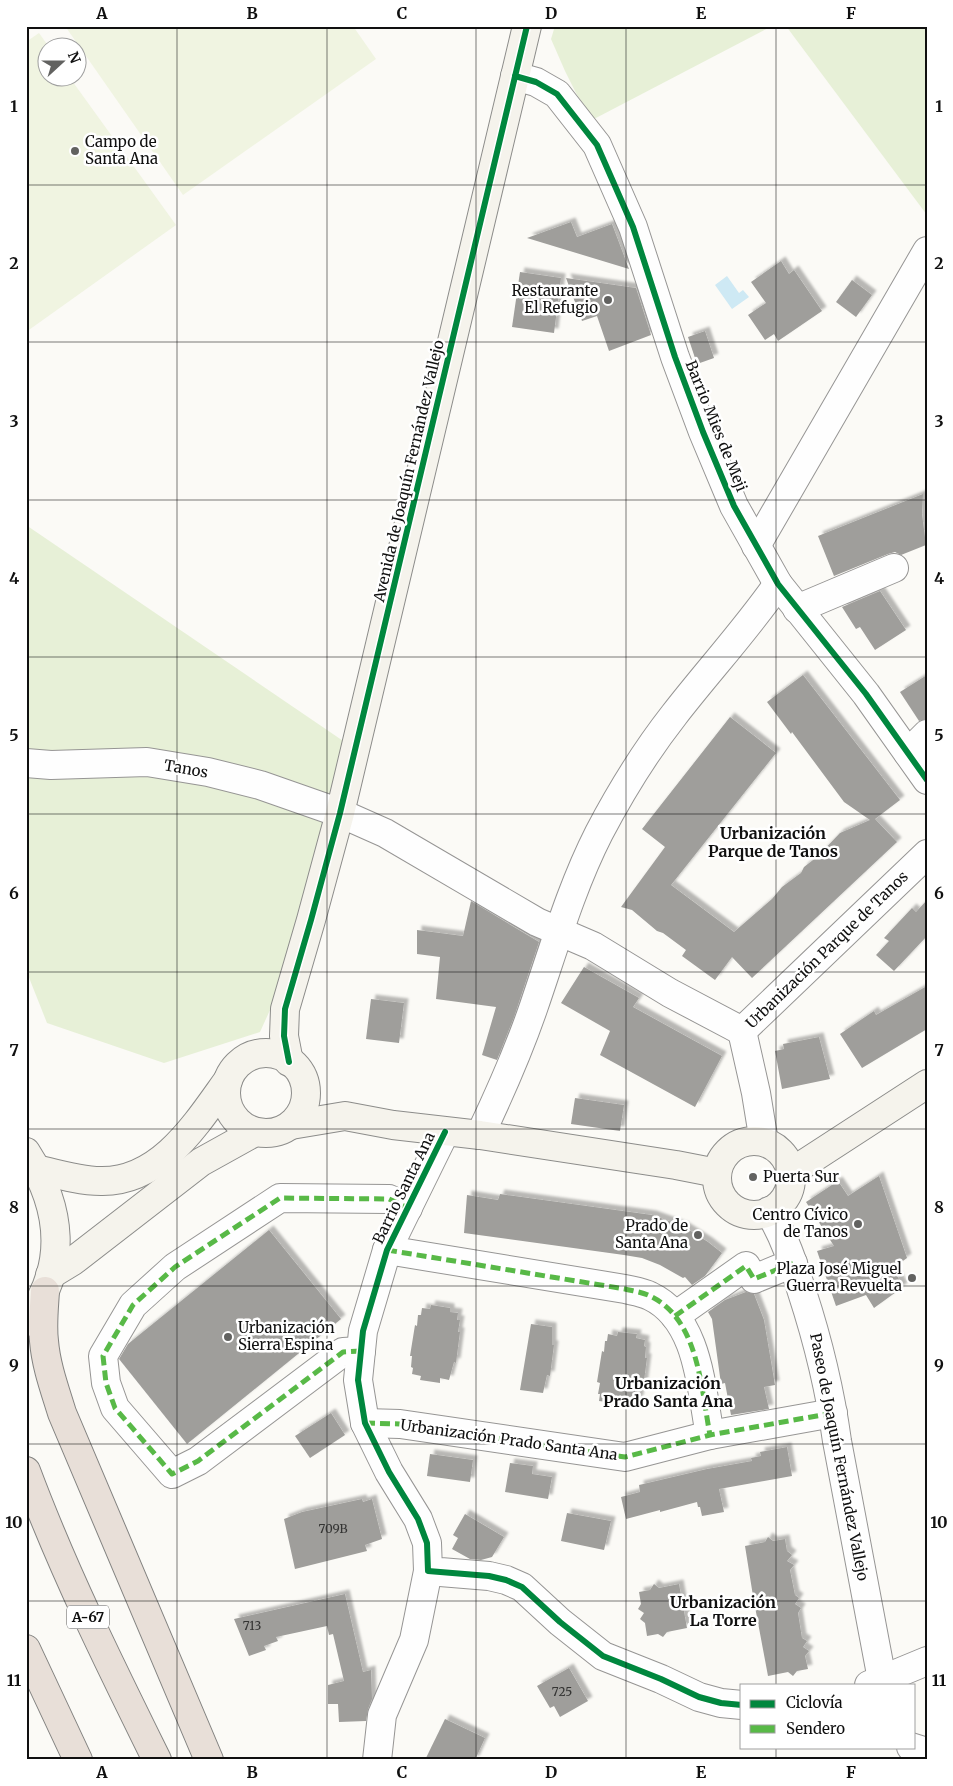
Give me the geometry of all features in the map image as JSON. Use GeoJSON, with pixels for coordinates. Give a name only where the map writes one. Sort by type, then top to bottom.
{"type":"FeatureCollection","features":[{"type":"Feature","properties":{"kind":"highway"},"geometry":{"type":"LineString","coordinates":[[48,1283],[44,1343],[62,1413],[209,1760]]}},
{"type":"Feature","properties":{"kind":"highway","name":"A-67"},"geometry":{"type":"LineString","coordinates":[[26,1471],[54,1543],[157,1760]]}},
{"type":"Feature","properties":{"kind":"highway"},"geometry":{"type":"LineString","coordinates":[[26,1648],[78,1760]]}},
{"type":"Feature","properties":{"kind":"street","name":"Avenida de Joaquín Fernández Vallejo"},"geometry":{"type":"LineString","coordinates":[[285,1009],[340,813],[527,26]]}},
{"type":"Feature","properties":{"kind":"street","name":"Barrio Mies de Meji"},"geometry":{"type":"LineString","coordinates":[[515,76],[536,82],[557,94],[597,145],[633,227],[675,357],[703,432],[734,506],[778,584],[797,609],[866,694],[918,743],[927,780]]}},
{"type":"Feature","properties":{"kind":"street"},"geometry":{"type":"LineString","coordinates":[[756,546],[919,282],[927,251]]}},
{"type":"Feature","properties":{"kind":"street"},"geometry":{"type":"LineString","coordinates":[[797,609],[894,568]]}},
{"type":"Feature","properties":{"kind":"street"},"geometry":{"type":"LineString","coordinates":[[480,1135],[510,1071],[534,1008],[573,892],[591,850],[625,784],[674,715],[743,631],[778,584]]}},
{"type":"Feature","properties":{"kind":"street","name":"Tanos"},"geometry":{"type":"LineString","coordinates":[[26,763],[51,765],[147,762],[208,772],[260,785],[340,813],[385,833],[537,922],[560,932]]}},
{"type":"Feature","properties":{"kind":"street","name":"Urbanización Parque de Tanos"},"geometry":{"type":"LineString","coordinates":[[560,932],[593,946],[670,993],[742,1031],[927,854]]}},
{"type":"Feature","properties":{"kind":"street"},"geometry":{"type":"LineString","coordinates":[[32,1160],[76,1178],[103,1181],[123,1178],[161,1160],[195,1126],[235,1068],[245,1059],[285,1009]]}},
{"type":"Feature","properties":{"kind":"street"},"geometry":{"type":"LineString","coordinates":[[285,1009],[284,1036],[296,1072],[305,1090],[304,1103],[299,1115],[291,1125]]}},
{"type":"Feature","properties":{"kind":"street"},"geometry":{"type":"LineString","coordinates":[[742,1031],[756,1093],[764,1142]]}},
{"type":"Feature","properties":{"kind":"street"},"geometry":{"type":"LineString","coordinates":[[245,1059],[258,1054],[272,1054],[296,1072],[345,1116]]}},
{"type":"Feature","properties":{"kind":"street"},"geometry":{"type":"LineString","coordinates":[[228,1080],[226,1094],[228,1107],[232,1115],[244,1127],[255,1132],[268,1134],[280,1131],[291,1125],[345,1116],[676,1165],[717,1173]]}},
{"type":"Feature","properties":{"kind":"street"},"geometry":{"type":"LineString","coordinates":[[790,1174],[927,1084]]}},
{"type":"Feature","properties":{"kind":"street"},"geometry":{"type":"LineString","coordinates":[[48,1283],[73,1261],[201,1162],[255,1132]]}},
{"type":"Feature","properties":{"kind":"street","name":"Barrio Santa Ana"},"geometry":{"type":"LineString","coordinates":[[377,1760],[382,1715],[414,1640],[428,1571],[427,1544],[418,1519],[389,1472],[365,1423],[358,1380],[363,1331],[387,1250],[445,1132]]}},
{"type":"Feature","properties":{"kind":"street"},"geometry":{"type":"LineString","coordinates":[[764,1142],[782,1154],[788,1163],[790,1174],[788,1192],[777,1206],[769,1211],[747,1214],[732,1207],[721,1195],[717,1184],[717,1173],[721,1160],[729,1150],[739,1143],[764,1142]]}},
{"type":"Feature","properties":{"kind":"street"},"geometry":{"type":"LineString","coordinates":[[26,1322],[37,1306],[48,1283],[54,1257],[54,1221],[51,1202],[32,1160]]}},
{"type":"Feature","properties":{"kind":"street","name":"Barrio Santa Ana"},"geometry":{"type":"LineString","coordinates":[[361,1351],[343,1352],[198,1461],[172,1474],[115,1408],[106,1383],[103,1356],[133,1305],[175,1266],[280,1198],[389,1199],[408,1208]]}},
{"type":"Feature","properties":{"kind":"street","name":"Paseo de Joaquín Fernández Vallejo"},"geometry":{"type":"LineString","coordinates":[[769,1211],[782,1231],[815,1333],[833,1413],[878,1683]]}},
{"type":"Feature","properties":{"kind":"street"},"geometry":{"type":"LineString","coordinates":[[387,1250],[640,1292],[652,1296],[675,1316],[689,1338],[694,1352],[710,1435]]}},
{"type":"Feature","properties":{"kind":"street"},"geometry":{"type":"LineString","coordinates":[[675,1316],[746,1266],[754,1280],[793,1263]]}},
{"type":"Feature","properties":{"kind":"street","name":"Urbanización Prado Santa Ana"},"geometry":{"type":"LineString","coordinates":[[365,1423],[400,1424],[625,1457],[710,1435],[833,1413]]}},
{"type":"Feature","properties":{"kind":"street"},"geometry":{"type":"LineString","coordinates":[[428,1571],[489,1576],[506,1580],[522,1587],[560,1622],[603,1656],[699,1697],[721,1703],[740,1705]]}},
{"type":"Feature","properties":{"kind":"street"},"geometry":{"type":"LineString","coordinates":[[878,1683],[927,1661]]}},
{"type":"Feature","properties":{"kind":"street"},"geometry":{"type":"LineString","coordinates":[[898,1760],[903,1748]]}},
{"type":"Feature","properties":{"kind":"street"},"geometry":{"type":"LineString","coordinates":[[914,1748],[927,1752]]}},
{"type":"Feature","properties":{"kind":"green space"},"geometry":{"type":"Polygon","coordinates":[[[65,26],[353,26],[376,59],[183,195],[88,59],[88,38],[73,38],[65,26]]]}},
{"type":"Feature","properties":{"kind":"green space"},"geometry":{"type":"Polygon","coordinates":[[[555,26],[772,26],[594,119],[577,95],[551,39],[555,26]]]}},
{"type":"Feature","properties":{"kind":"green space"},"geometry":{"type":"Polygon","coordinates":[[[786,26],[927,26],[927,215],[786,26]]]}},
{"type":"Feature","properties":{"kind":"green space","name":"Campo de Santa Ana"},"geometry":{"type":"Polygon","coordinates":[[[39,33],[43,38],[38,38],[38,88],[77,88],[176,225],[26,332],[26,42],[39,33]]]}},
{"type":"Feature","properties":{"kind":"green space"},"geometry":{"type":"Polygon","coordinates":[[[26,525],[355,749],[311,920],[260,1032],[164,1063],[47,1023],[26,970],[26,525]]]}},
{"type":"Feature","properties":{"kind":"water"},"geometry":{"type":"Polygon","coordinates":[[[727,276],[739,293],[743,290],[749,297],[732,309],[715,285],[727,276]]]}},
{"type":"Feature","properties":{"kind":"building"},"geometry":{"type":"Polygon","coordinates":[[[571,222],[577,237],[612,224],[629,269],[527,238],[571,222]]]}},
{"type":"Feature","properties":{"kind":"building"},"geometry":{"type":"Polygon","coordinates":[[[781,261],[789,274],[794,270],[822,311],[778,341],[774,334],[765,340],[748,315],[766,303],[751,282],[781,261]]]}},
{"type":"Feature","properties":{"kind":"building"},"geometry":{"type":"Polygon","coordinates":[[[520,272],[561,278],[554,333],[512,327],[520,272]]]}},
{"type":"Feature","properties":{"kind":"building"},"geometry":{"type":"Polygon","coordinates":[[[566,278],[636,288],[651,335],[609,351],[597,316],[582,321],[566,278]]]}},
{"type":"Feature","properties":{"kind":"building"},"geometry":{"type":"Polygon","coordinates":[[[852,280],[872,295],[856,317],[836,302],[852,280]]]}},
{"type":"Feature","properties":{"kind":"building"},"geometry":{"type":"Polygon","coordinates":[[[705,331],[714,358],[697,364],[688,337],[705,331]]]}},
{"type":"Feature","properties":{"kind":"building"},"geometry":{"type":"Polygon","coordinates":[[[923,494],[922,514],[926,545],[901,555],[895,552],[888,554],[834,576],[818,536],[923,494]]]}},
{"type":"Feature","properties":{"kind":"building"},"geometry":{"type":"Polygon","coordinates":[[[880,591],[906,630],[875,650],[860,627],[856,629],[842,607],[880,591]]]}},
{"type":"Feature","properties":{"kind":"building"},"geometry":{"type":"Polygon","coordinates":[[[803,675],[900,800],[875,819],[897,842],[752,978],[732,957],[715,980],[682,956],[686,950],[663,933],[657,931],[632,910],[621,907],[665,847],[642,829],[730,717],[776,753],[671,885],[734,932],[772,899],[782,887],[801,873],[804,867],[817,857],[840,833],[870,820],[844,802],[792,732],[791,734],[767,702],[803,675]]]}},
{"type":"Feature","properties":{"kind":"building"},"geometry":{"type":"Polygon","coordinates":[[[927,675],[927,719],[919,721],[900,692],[927,675]]]}},
{"type":"Feature","properties":{"kind":"building"},"geometry":{"type":"Polygon","coordinates":[[[927,900],[927,936],[894,971],[876,955],[889,941],[884,938],[912,908],[916,912],[927,900]]]}},
{"type":"Feature","properties":{"kind":"building"},"geometry":{"type":"Polygon","coordinates":[[[471,901],[539,942],[514,1017],[497,1060],[482,1055],[496,1007],[436,999],[440,957],[417,954],[417,930],[463,936],[471,901]]]}},
{"type":"Feature","properties":{"kind":"building"},"geometry":{"type":"Polygon","coordinates":[[[584,967],[639,998],[633,1007],[722,1056],[695,1107],[600,1055],[610,1031],[561,1003],[584,967]]]}},
{"type":"Feature","properties":{"kind":"building"},"geometry":{"type":"Polygon","coordinates":[[[927,986],[927,1029],[862,1068],[840,1034],[874,1011],[876,1015],[927,986]]]}},
{"type":"Feature","properties":{"kind":"building"},"geometry":{"type":"Polygon","coordinates":[[[371,999],[404,1003],[399,1043],[366,1039],[371,999]]]}},
{"type":"Feature","properties":{"kind":"building"},"geometry":{"type":"Polygon","coordinates":[[[819,1037],[830,1079],[782,1089],[775,1051],[784,1049],[783,1044],[819,1037]]]}},
{"type":"Feature","properties":{"kind":"building"},"geometry":{"type":"Polygon","coordinates":[[[575,1098],[624,1105],[620,1131],[571,1124],[575,1098]]]}},
{"type":"Feature","properties":{"kind":"building","name":"Centro Cívico de Tanos"},"geometry":{"type":"Polygon","coordinates":[[[879,1176],[907,1258],[893,1268],[903,1287],[874,1308],[866,1295],[836,1306],[817,1251],[834,1246],[806,1202],[838,1181],[848,1196],[879,1176]]]}},
{"type":"Feature","properties":{"kind":"building"},"geometry":{"type":"Polygon","coordinates":[[[500,1194],[652,1215],[683,1226],[722,1253],[705,1276],[692,1285],[685,1277],[683,1278],[660,1265],[642,1258],[464,1233],[467,1195],[498,1200],[500,1194]]]}},
{"type":"Feature","properties":{"kind":"building","name":"Urbanización Sierra Espina"},"geometry":{"type":"Polygon","coordinates":[[[269,1230],[341,1319],[187,1444],[119,1359],[128,1344],[269,1230]]]}},
{"type":"Feature","properties":{"kind":"building"},"geometry":{"type":"Polygon","coordinates":[[[746,1292],[754,1294],[764,1320],[775,1385],[764,1387],[769,1409],[731,1415],[725,1383],[721,1384],[712,1319],[708,1312],[725,1300],[746,1292]]]}},
{"type":"Feature","properties":{"kind":"building"},"geometry":{"type":"Polygon","coordinates":[[[431,1305],[450,1308],[450,1312],[458,1313],[457,1320],[460,1320],[456,1363],[454,1362],[449,1380],[440,1378],[440,1383],[420,1380],[421,1376],[412,1374],[413,1368],[411,1367],[412,1356],[410,1356],[418,1315],[421,1315],[422,1308],[430,1309],[431,1305]]]}},
{"type":"Feature","properties":{"kind":"building"},"geometry":{"type":"Polygon","coordinates":[[[531,1324],[552,1327],[552,1345],[554,1345],[550,1376],[547,1375],[543,1393],[520,1390],[531,1324]]]}},
{"type":"Feature","properties":{"kind":"building"},"geometry":{"type":"Polygon","coordinates":[[[618,1332],[637,1334],[636,1338],[645,1340],[644,1346],[646,1347],[645,1358],[647,1358],[643,1389],[640,1388],[639,1400],[637,1400],[636,1406],[627,1405],[626,1409],[607,1406],[607,1402],[599,1401],[600,1394],[598,1394],[600,1383],[597,1382],[605,1341],[607,1341],[608,1334],[617,1336],[618,1332]]]}},
{"type":"Feature","properties":{"kind":"building"},"geometry":{"type":"Polygon","coordinates":[[[331,1413],[345,1435],[310,1458],[295,1436],[331,1413]]]}},
{"type":"Feature","properties":{"kind":"building"},"geometry":{"type":"Polygon","coordinates":[[[787,1447],[792,1476],[719,1489],[724,1512],[702,1516],[697,1502],[626,1519],[621,1497],[640,1492],[639,1485],[707,1469],[752,1461],[751,1458],[761,1456],[760,1452],[787,1447]]]}},
{"type":"Feature","properties":{"kind":"building"},"geometry":{"type":"Polygon","coordinates":[[[430,1454],[473,1460],[470,1482],[427,1476],[430,1454]]]}},
{"type":"Feature","properties":{"kind":"building"},"geometry":{"type":"Polygon","coordinates":[[[510,1463],[533,1466],[532,1474],[552,1477],[548,1499],[505,1492],[510,1463]]]}},
{"type":"Feature","properties":{"kind":"building"},"geometry":{"type":"Polygon","coordinates":[[[362,1499],[363,1502],[372,1499],[382,1539],[365,1545],[367,1551],[295,1569],[284,1519],[302,1512],[362,1499]]]}},
{"type":"Feature","properties":{"kind":"building"},"geometry":{"type":"Polygon","coordinates":[[[567,1513],[611,1521],[604,1550],[561,1541],[567,1513]]]}},
{"type":"Feature","properties":{"kind":"building"},"geometry":{"type":"Polygon","coordinates":[[[465,1514],[504,1537],[492,1557],[481,1560],[470,1559],[452,1549],[458,1538],[453,1535],[465,1514]]]}},
{"type":"Feature","properties":{"kind":"building"},"geometry":{"type":"Polygon","coordinates":[[[768,1537],[773,1541],[785,1539],[787,1551],[792,1555],[787,1561],[794,1565],[790,1570],[795,1595],[799,1598],[795,1604],[801,1608],[798,1613],[802,1638],[807,1641],[803,1647],[809,1651],[805,1656],[808,1669],[797,1671],[793,1676],[788,1672],[768,1676],[753,1596],[745,1546],[765,1542],[768,1537]]]}},
{"type":"Feature","properties":{"kind":"building"},"geometry":{"type":"Polygon","coordinates":[[[654,1584],[659,1588],[679,1584],[687,1628],[667,1632],[663,1637],[658,1634],[647,1636],[645,1623],[640,1619],[644,1613],[638,1609],[641,1604],[639,1592],[650,1590],[654,1584]]]}},
{"type":"Feature","properties":{"kind":"building"},"geometry":{"type":"Polygon","coordinates":[[[345,1594],[363,1672],[371,1670],[372,1699],[366,1721],[339,1722],[338,1704],[328,1704],[328,1685],[344,1681],[333,1634],[329,1635],[327,1626],[276,1637],[278,1641],[264,1646],[266,1650],[249,1656],[234,1619],[345,1594]]]}},
{"type":"Feature","properties":{"kind":"building"},"geometry":{"type":"Polygon","coordinates":[[[569,1668],[588,1701],[560,1717],[554,1706],[550,1708],[537,1686],[569,1668]]]}},
{"type":"Feature","properties":{"kind":"building"},"geometry":{"type":"Polygon","coordinates":[[[445,1719],[485,1738],[475,1760],[425,1760],[445,1719]]]}},
{"type":"Feature","properties":{"kind":"marked path"},"geometry":{"type":"LineString","coordinates":[[361,1351],[343,1352],[198,1461],[172,1474],[115,1408],[106,1383],[103,1356],[133,1305],[175,1267],[280,1198],[389,1199],[408,1208]]}},
{"type":"Feature","properties":{"kind":"marked path"},"geometry":{"type":"LineString","coordinates":[[387,1250],[625,1289],[650,1296],[666,1307],[679,1321],[688,1338],[700,1377],[710,1435]]}},
{"type":"Feature","properties":{"kind":"marked path"},"geometry":{"type":"LineString","coordinates":[[675,1316],[746,1266],[754,1279],[793,1263]]}},
{"type":"Feature","properties":{"kind":"marked path"},"geometry":{"type":"LineString","coordinates":[[365,1423],[400,1424],[625,1457],[710,1435],[833,1413]]}},
{"type":"Feature","properties":{"kind":"cycle path"},"geometry":{"type":"LineString","coordinates":[[289,1062],[284,1036],[285,1009],[340,813],[527,26]]}},
{"type":"Feature","properties":{"kind":"cycle path"},"geometry":{"type":"LineString","coordinates":[[515,76],[536,82],[557,94],[597,145],[633,227],[675,357],[703,432],[734,506],[778,584],[866,694],[927,780]]}},
{"type":"Feature","properties":{"kind":"cycle path"},"geometry":{"type":"LineString","coordinates":[[445,1132],[387,1250],[363,1331],[358,1380],[365,1423],[389,1472],[418,1519],[427,1543],[428,1571],[489,1576],[506,1580],[522,1587],[560,1622],[603,1656],[661,1679],[699,1697],[721,1703],[740,1705]]}},
{"type":"Feature","properties":{"kind":"place","name":"Campo de Santa Ana"},"geometry":{"type":"Point","coordinates":[75,151]}},
{"type":"Feature","properties":{"kind":"place","name":"Restaurante El Refugio"},"geometry":{"type":"Point","coordinates":[608,300]}},
{"type":"Feature","properties":{"kind":"place","name":"Puerta Sur"},"geometry":{"type":"Point","coordinates":[753,1177]}},
{"type":"Feature","properties":{"kind":"place","name":"Centro Cívico de Tanos"},"geometry":{"type":"Point","coordinates":[858,1224]}},
{"type":"Feature","properties":{"kind":"place","name":"Prado de Santa Ana"},"geometry":{"type":"Point","coordinates":[698,1235]}},
{"type":"Feature","properties":{"kind":"place","name":"Plaza José Miguel Guerra Revuelta"},"geometry":{"type":"Point","coordinates":[912,1278]}},
{"type":"Feature","properties":{"kind":"place","name":"Urbanización Sierra Espina"},"geometry":{"type":"Point","coordinates":[228,1337]}},
{"type":"Feature","properties":{"kind":"district","name":"Urbanización Parque de Tanos"},"geometry":{"type":"Point","coordinates":[773,842]}},
{"type":"Feature","properties":{"kind":"district","name":"Urbanización Prado Santa Ana"},"geometry":{"type":"Point","coordinates":[668,1392]}},
{"type":"Feature","properties":{"kind":"district","name":"Urbanización La Torre"},"geometry":{"type":"Point","coordinates":[723,1611]}}]}
